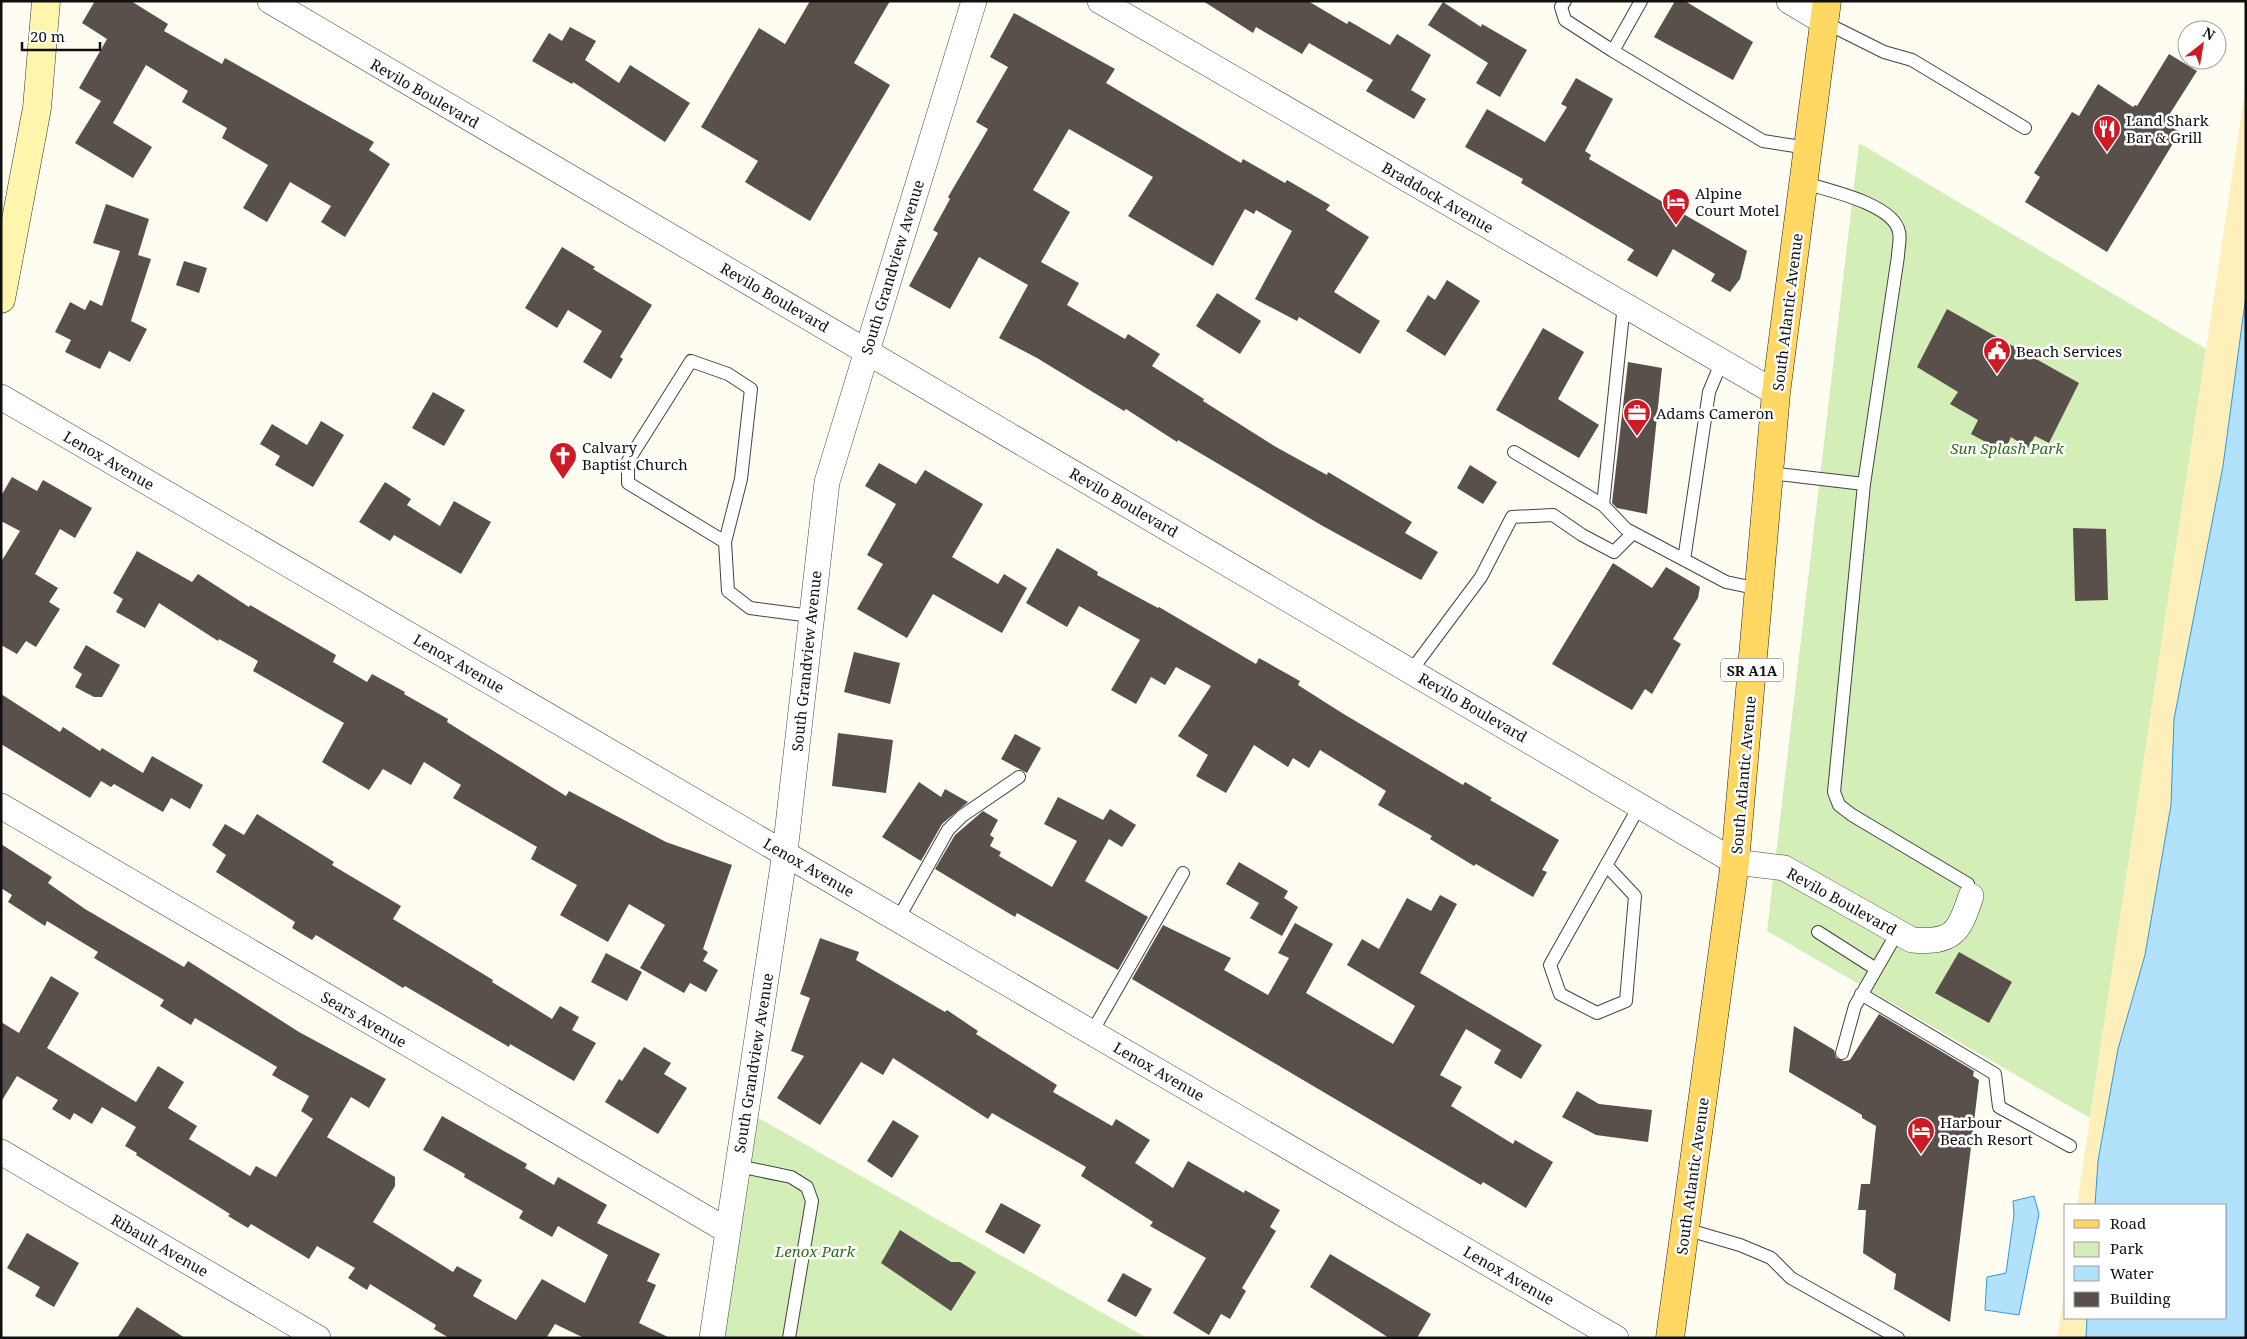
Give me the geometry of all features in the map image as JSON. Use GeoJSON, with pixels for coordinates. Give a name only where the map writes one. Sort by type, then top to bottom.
{"type":"FeatureCollection","features":[{"type":"Feature","properties":{"kind":"main road"},"geometry":{"type":"LineString","coordinates":[[1,299],[37,108],[46,1]]}},
{"type":"Feature","properties":{"kind":"main road","name":"South Atlantic Avenue"},"geometry":{"type":"LineString","coordinates":[[1670,1338],[1735,862],[1776,393],[1826,12]]}},
{"type":"Feature","properties":{"kind":"street","name":"Revilo Boulevard"},"geometry":{"type":"LineString","coordinates":[[270,1],[1735,862],[1784,868],[1912,940],[1932,941],[1948,936],[1962,923],[1971,896]]}},
{"type":"Feature","properties":{"kind":"street","name":"South Grandview Avenue"},"geometry":{"type":"LineString","coordinates":[[712,1338],[785,852],[827,482],[974,1]]}},
{"type":"Feature","properties":{"kind":"street","name":"Braddock Avenue"},"geometry":{"type":"LineString","coordinates":[[1100,1],[1776,393]]}},
{"type":"Feature","properties":{"kind":"street"},"geometry":{"type":"LineString","coordinates":[[1789,1],[1826,12]]}},
{"type":"Feature","properties":{"kind":"street","name":"Lenox Avenue"},"geometry":{"type":"LineString","coordinates":[[1,397],[785,852],[1616,1338]]}},
{"type":"Feature","properties":{"kind":"street","name":"Sears Avenue"},"geometry":{"type":"LineString","coordinates":[[1,806],[728,1231]]}},
{"type":"Feature","properties":{"kind":"street","name":"Ribault Avenue"},"geometry":{"type":"LineString","coordinates":[[1,1152],[318,1338]]}},
{"type":"Feature","properties":{"kind":"lane"},"geometry":{"type":"LineString","coordinates":[[1565,1],[1561,7],[1565,20],[1763,141],[1808,148]]}},
{"type":"Feature","properties":{"kind":"lane"},"geometry":{"type":"LineString","coordinates":[[1613,50],[1641,1]]}},
{"type":"Feature","properties":{"kind":"lane"},"geometry":{"type":"LineString","coordinates":[[1826,12],[1884,52],[1912,60],[2025,128]]}},
{"type":"Feature","properties":{"kind":"lane"},"geometry":{"type":"LineString","coordinates":[[1804,183],[1868,203],[1889,215],[1899,231],[1898,256],[1864,484],[1834,792],[1839,805],[1852,815],[1968,884],[1971,896]]}},
{"type":"Feature","properties":{"kind":"lane"},"geometry":{"type":"LineString","coordinates":[[1603,505],[1624,304]]}},
{"type":"Feature","properties":{"kind":"lane"},"geometry":{"type":"LineString","coordinates":[[725,542],[628,483],[628,461],[692,361],[728,374],[751,389],[741,479],[725,542],[728,591],[750,608],[811,616]]}},
{"type":"Feature","properties":{"kind":"lane"},"geometry":{"type":"LineString","coordinates":[[1684,560],[1709,392],[1722,362]]}},
{"type":"Feature","properties":{"kind":"lane"},"geometry":{"type":"LineString","coordinates":[[1514,452],[1603,505],[1626,529],[1633,533],[1726,582],[1759,589]]}},
{"type":"Feature","properties":{"kind":"lane"},"geometry":{"type":"LineString","coordinates":[[1770,472],[1864,484]]}},
{"type":"Feature","properties":{"kind":"lane"},"geometry":{"type":"LineString","coordinates":[[1411,671],[1481,577],[1512,517],[1553,515],[1582,535],[1614,552],[1633,533]]}},
{"type":"Feature","properties":{"kind":"lane"},"geometry":{"type":"LineString","coordinates":[[898,918],[948,830],[962,816],[1019,777]]}},
{"type":"Feature","properties":{"kind":"lane"},"geometry":{"type":"LineString","coordinates":[[1606,865],[1635,896],[1626,1001],[1597,1013],[1560,994],[1550,965],[1606,865],[1640,805]]}},
{"type":"Feature","properties":{"kind":"lane"},"geometry":{"type":"LineString","coordinates":[[1092,1032],[1184,873]]}},
{"type":"Feature","properties":{"kind":"lane"},"geometry":{"type":"LineString","coordinates":[[1818,932],[1876,969]]}},
{"type":"Feature","properties":{"kind":"lane"},"geometry":{"type":"LineString","coordinates":[[1842,1053],[1855,1006],[1897,932]]}},
{"type":"Feature","properties":{"kind":"lane"},"geometry":{"type":"LineString","coordinates":[[1861,994],[1994,1074],[1999,1107],[2070,1146]]}},
{"type":"Feature","properties":{"kind":"lane"},"geometry":{"type":"LineString","coordinates":[[738,1166],[791,1177],[807,1187],[812,1201],[789,1338]]}},
{"type":"Feature","properties":{"kind":"lane"},"geometry":{"type":"LineString","coordinates":[[1685,1229],[1740,1245],[1771,1258],[1791,1278],[1898,1338]]}},
{"type":"Feature","properties":{"kind":"green space","name":"Sun Splash Park"},"geometry":{"type":"Polygon","coordinates":[[[1859,143],[2206,349],[2090,1118],[1767,931],[1859,143]]]}},
{"type":"Feature","properties":{"kind":"green space","name":"Lenox Park"},"geometry":{"type":"Polygon","coordinates":[[[746,1111],[1147,1338],[712,1338],[746,1111]]]}},
{"type":"Feature","properties":{"kind":"sand"},"geometry":{"type":"Polygon","coordinates":[[[2246,84],[2246,1338],[2057,1338],[2064,1293],[2064,1319],[2227,1319],[2227,1204],[2077,1204],[2246,84]]]}},
{"type":"Feature","properties":{"kind":"water"},"geometry":{"type":"Polygon","coordinates":[[[2246,295],[2246,1338],[2086,1338],[2087,1319],[2227,1319],[2227,1204],[2095,1204],[2098,1161],[2118,1049],[2145,955],[2171,805],[2174,719],[2223,466],[2246,295]]]}},
{"type":"Feature","properties":{"kind":"water"},"geometry":{"type":"Polygon","coordinates":[[[2034,1196],[2039,1214],[2019,1315],[1985,1310],[1987,1277],[2006,1273],[2014,1215],[2013,1201],[2034,1196]]]}},
{"type":"Feature","properties":{"kind":"building"},"geometry":{"type":"Polygon","coordinates":[[[95,1],[131,1],[168,24],[164,31],[222,64],[225,58],[374,142],[369,150],[390,164],[345,237],[321,222],[331,206],[290,182],[267,222],[243,208],[268,165],[222,138],[227,128],[182,102],[188,91],[146,65],[113,123],[152,147],[133,178],[75,143],[101,101],[79,88],[107,39],[82,23],[95,1]]]}},
{"type":"Feature","properties":{"kind":"building"},"geometry":{"type":"Polygon","coordinates":[[[810,1],[890,1],[854,63],[890,85],[810,221],[745,182],[758,161],[701,127],[759,28],[785,44],[810,1]]]}},
{"type":"Feature","properties":{"kind":"building"},"geometry":{"type":"Polygon","coordinates":[[[1203,1],[1308,1],[1347,24],[1349,21],[1390,45],[1397,34],[1431,55],[1411,90],[1426,99],[1414,119],[1366,91],[1373,80],[1309,43],[1302,54],[1256,27],[1253,33],[1203,1]]]}},
{"type":"Feature","properties":{"kind":"building"},"geometry":{"type":"Polygon","coordinates":[[[1675,1],[1685,1],[1753,42],[1733,80],[1654,37],[1675,1]]]}},
{"type":"Feature","properties":{"kind":"building"},"geometry":{"type":"Polygon","coordinates":[[[1443,2],[1481,27],[1482,24],[1527,50],[1500,97],[1476,83],[1488,63],[1428,25],[1443,2]]]}},
{"type":"Feature","properties":{"kind":"building"},"geometry":{"type":"Polygon","coordinates":[[[1014,13],[1115,69],[1106,83],[1241,163],[1243,159],[1285,183],[1287,180],[1330,205],[1326,210],[1369,237],[1334,292],[1380,321],[1360,354],[1299,317],[1297,321],[1255,299],[1292,231],[1256,210],[1254,214],[1245,209],[1213,266],[1128,216],[1153,177],[1069,129],[1033,190],[1070,212],[1041,262],[1079,283],[1067,305],[1125,339],[1128,334],[1160,354],[1152,366],[1276,447],[1327,475],[1328,472],[1412,522],[1405,533],[1438,552],[1421,580],[1321,525],[1178,440],[1177,442],[1126,409],[1124,411],[1037,358],[999,338],[1028,285],[979,257],[950,309],[909,286],[938,233],[933,230],[950,199],[948,197],[988,129],[976,122],[1008,67],[990,57],[1014,13]]]}},
{"type":"Feature","properties":{"kind":"building"},"geometry":{"type":"Polygon","coordinates":[[[570,27],[596,41],[585,60],[619,83],[630,65],[690,103],[665,142],[573,82],[572,84],[532,61],[549,33],[562,41],[570,27]]]}},
{"type":"Feature","properties":{"kind":"building","name":"Land Shark Bar & Grill"},"geometry":{"type":"Polygon","coordinates":[[[2169,54],[2177,59],[2177,70],[2197,71],[2164,123],[2180,132],[2107,252],[2025,202],[2040,177],[2034,173],[2072,112],[2079,116],[2098,84],[2133,107],[2137,106],[2169,54]]]}},
{"type":"Feature","properties":{"kind":"building"},"geometry":{"type":"Polygon","coordinates":[[[1576,78],[1613,99],[1585,151],[1591,155],[1589,159],[1747,251],[1740,279],[1730,292],[1711,281],[1715,274],[1673,249],[1657,277],[1627,260],[1634,250],[1521,183],[1523,179],[1465,147],[1487,109],[1545,142],[1567,107],[1561,104],[1576,78]]]}},
{"type":"Feature","properties":{"kind":"building"},"geometry":{"type":"Polygon","coordinates":[[[106,204],[149,219],[138,255],[151,259],[131,321],[147,329],[130,362],[109,351],[100,369],[65,352],[71,340],[55,332],[70,302],[85,310],[90,300],[102,306],[120,251],[93,243],[106,204]]]}},
{"type":"Feature","properties":{"kind":"building"},"geometry":{"type":"Polygon","coordinates":[[[562,247],[595,267],[593,269],[652,305],[620,357],[623,359],[611,379],[583,362],[602,331],[568,310],[557,328],[525,308],[562,247]]]}},
{"type":"Feature","properties":{"kind":"building"},"geometry":{"type":"Polygon","coordinates":[[[184,261],[207,268],[199,293],[176,285],[184,261]]]}},
{"type":"Feature","properties":{"kind":"building"},"geometry":{"type":"Polygon","coordinates":[[[1447,280],[1480,301],[1445,356],[1406,331],[1428,295],[1435,300],[1447,280]]]}},
{"type":"Feature","properties":{"kind":"building"},"geometry":{"type":"Polygon","coordinates":[[[1217,293],[1261,321],[1240,354],[1196,326],[1217,293]]]}},
{"type":"Feature","properties":{"kind":"building","name":"Beach Services"},"geometry":{"type":"Polygon","coordinates":[[[1947,309],[2079,383],[2049,443],[2035,436],[2028,448],[2011,437],[2004,452],[1971,434],[1978,420],[1950,404],[1958,392],[1917,367],[1947,309]]]}},
{"type":"Feature","properties":{"kind":"building"},"geometry":{"type":"Polygon","coordinates":[[[1543,328],[1584,352],[1558,399],[1599,425],[1579,458],[1496,410],[1543,328]]]}},
{"type":"Feature","properties":{"kind":"building","name":"Adams Cameron"},"geometry":{"type":"Polygon","coordinates":[[[1628,362],[1662,368],[1647,514],[1617,508],[1612,503],[1628,362]]]}},
{"type":"Feature","properties":{"kind":"building"},"geometry":{"type":"Polygon","coordinates":[[[433,392],[465,410],[444,446],[412,428],[433,392]]]}},
{"type":"Feature","properties":{"kind":"building"},"geometry":{"type":"Polygon","coordinates":[[[321,421],[344,435],[313,487],[275,465],[280,456],[260,444],[272,424],[307,445],[321,421]]]}},
{"type":"Feature","properties":{"kind":"building"},"geometry":{"type":"Polygon","coordinates":[[[879,463],[916,484],[925,470],[983,504],[952,557],[998,584],[1004,574],[1027,588],[1002,633],[933,594],[907,638],[857,609],[883,564],[867,555],[896,504],[865,486],[879,463]]]}},
{"type":"Feature","properties":{"kind":"building"},"geometry":{"type":"Polygon","coordinates":[[[1470,465],[1497,482],[1483,504],[1457,488],[1470,465]]]}},
{"type":"Feature","properties":{"kind":"building"},"geometry":{"type":"Polygon","coordinates":[[[12,477],[37,491],[43,480],[92,508],[75,538],[60,529],[35,574],[58,588],[49,602],[60,609],[36,647],[26,641],[17,654],[1,645],[1,562],[20,531],[1,521],[1,496],[12,477]]]}},
{"type":"Feature","properties":{"kind":"building"},"geometry":{"type":"Polygon","coordinates":[[[385,482],[411,499],[407,505],[440,526],[454,501],[491,522],[461,574],[394,535],[390,541],[359,522],[385,482]]]}},
{"type":"Feature","properties":{"kind":"building"},"geometry":{"type":"Polygon","coordinates":[[[2073,528],[2106,529],[2108,600],[2075,601],[2073,528]]]}},
{"type":"Feature","properties":{"kind":"building"},"geometry":{"type":"Polygon","coordinates":[[[1057,548],[1098,572],[1097,575],[1159,607],[1256,664],[1259,658],[1300,681],[1298,685],[1342,713],[1463,785],[1465,782],[1492,798],[1490,800],[1559,840],[1542,870],[1547,872],[1533,897],[1476,864],[1474,866],[1430,839],[1432,836],[1378,805],[1386,791],[1320,750],[1309,768],[1293,758],[1288,767],[1254,745],[1226,793],[1196,776],[1208,755],[1178,736],[1211,686],[1176,667],[1165,685],[1151,677],[1136,704],[1111,690],[1140,640],[1079,606],[1067,627],[1026,603],[1057,548]]]}},
{"type":"Feature","properties":{"kind":"building"},"geometry":{"type":"Polygon","coordinates":[[[137,551],[192,582],[198,574],[249,607],[250,605],[336,655],[333,662],[367,682],[372,674],[405,692],[404,694],[448,719],[447,722],[566,796],[569,791],[666,842],[732,865],[703,949],[708,952],[703,961],[718,970],[706,992],[690,983],[684,993],[640,968],[665,925],[629,904],[608,942],[560,915],[577,885],[531,859],[537,847],[453,798],[461,785],[424,762],[411,785],[383,769],[369,790],[322,762],[344,723],[253,671],[258,661],[219,639],[218,641],[159,603],[145,628],[116,612],[123,599],[113,593],[137,551]]]}},
{"type":"Feature","properties":{"kind":"building"},"geometry":{"type":"Polygon","coordinates":[[[1613,563],[1652,588],[1666,567],[1700,587],[1698,598],[1673,639],[1681,644],[1652,694],[1645,689],[1632,710],[1552,664],[1613,563]]]}},
{"type":"Feature","properties":{"kind":"building"},"geometry":{"type":"Polygon","coordinates":[[[86,645],[120,665],[102,697],[94,697],[75,687],[82,674],[73,668],[86,645]]]}},
{"type":"Feature","properties":{"kind":"building"},"geometry":{"type":"Polygon","coordinates":[[[854,652],[900,663],[890,704],[844,692],[854,652]]]}},
{"type":"Feature","properties":{"kind":"building"},"geometry":{"type":"Polygon","coordinates":[[[1,694],[60,732],[63,727],[100,751],[102,748],[143,773],[152,756],[203,785],[190,809],[171,798],[163,812],[114,784],[111,787],[101,781],[90,798],[1,744],[1,694]]]}},
{"type":"Feature","properties":{"kind":"building"},"geometry":{"type":"Polygon","coordinates":[[[838,733],[893,740],[886,793],[832,786],[838,733]]]}},
{"type":"Feature","properties":{"kind":"building"},"geometry":{"type":"Polygon","coordinates":[[[1015,734],[1041,748],[1027,773],[1001,759],[1015,734]]]}},
{"type":"Feature","properties":{"kind":"building"},"geometry":{"type":"Polygon","coordinates":[[[919,782],[941,797],[945,789],[968,802],[942,824],[921,861],[882,837],[919,782]]]}},
{"type":"Feature","properties":{"kind":"building"},"geometry":{"type":"Polygon","coordinates":[[[1058,797],[1103,820],[1110,809],[1136,825],[1122,847],[1109,839],[1085,881],[1148,917],[1118,970],[1017,913],[1015,917],[935,869],[955,835],[983,811],[998,820],[990,835],[994,838],[990,846],[1001,852],[999,856],[1052,887],[1077,841],[1044,824],[1058,797]]]}},
{"type":"Feature","properties":{"kind":"building"},"geometry":{"type":"Polygon","coordinates":[[[257,814],[334,862],[332,865],[401,906],[393,919],[493,980],[492,982],[552,1019],[560,1006],[579,1017],[572,1030],[596,1043],[574,1081],[510,1044],[509,1047],[405,986],[403,988],[316,935],[312,940],[292,928],[295,922],[216,872],[226,855],[212,845],[225,824],[244,835],[257,814]]]}},
{"type":"Feature","properties":{"kind":"building"},"geometry":{"type":"Polygon","coordinates":[[[1,844],[52,877],[48,883],[85,909],[184,967],[188,961],[299,1032],[386,1079],[369,1108],[351,1097],[327,1137],[395,1177],[395,1186],[373,1222],[453,1272],[457,1266],[482,1280],[473,1296],[516,1320],[542,1279],[585,1303],[608,1255],[558,1226],[552,1237],[519,1218],[523,1211],[464,1177],[465,1174],[423,1150],[442,1116],[527,1164],[525,1168],[554,1185],[558,1177],[607,1205],[597,1223],[660,1254],[647,1281],[656,1285],[639,1323],[670,1338],[584,1338],[555,1324],[547,1337],[549,1338],[449,1338],[434,1329],[436,1325],[370,1284],[367,1290],[348,1278],[355,1268],[317,1246],[309,1259],[251,1224],[248,1228],[228,1216],[230,1214],[136,1155],[137,1153],[125,1146],[136,1127],[102,1107],[92,1124],[74,1113],[70,1120],[52,1109],[58,1100],[17,1076],[1,1102],[1,1022],[19,1033],[51,976],[79,993],[47,1048],[136,1102],[158,1066],[184,1082],[168,1108],[197,1126],[189,1139],[250,1176],[256,1166],[276,1177],[313,1119],[301,1111],[309,1096],[272,1075],[277,1067],[195,1018],[191,1025],[160,1006],[164,1000],[94,958],[98,952],[47,921],[45,926],[8,902],[12,895],[1,888],[1,844]]]}},
{"type":"Feature","properties":{"kind":"building"},"geometry":{"type":"Polygon","coordinates":[[[1239,862],[1288,891],[1284,898],[1298,907],[1282,936],[1250,918],[1259,903],[1226,884],[1239,862]]]}},
{"type":"Feature","properties":{"kind":"building"},"geometry":{"type":"Polygon","coordinates":[[[1440,895],[1457,904],[1420,973],[1542,1045],[1521,1079],[1494,1063],[1501,1050],[1466,1029],[1440,1075],[1462,1087],[1451,1106],[1513,1144],[1515,1140],[1553,1162],[1526,1208],[1483,1182],[1481,1185],[1132,979],[1163,925],[1231,958],[1224,970],[1268,995],[1289,958],[1278,953],[1295,923],[1333,944],[1306,993],[1393,1044],[1415,1006],[1347,965],[1362,939],[1379,949],[1407,898],[1431,911],[1440,895]]]}},
{"type":"Feature","properties":{"kind":"building"},"geometry":{"type":"Polygon","coordinates":[[[820,938],[859,952],[856,960],[945,1012],[947,1010],[978,1031],[976,1034],[1057,1085],[1053,1092],[1112,1126],[1116,1119],[1150,1140],[1135,1163],[1173,1188],[1188,1161],[1244,1193],[1245,1190],[1280,1210],[1270,1227],[1276,1231],[1242,1288],[1246,1291],[1230,1319],[1221,1314],[1209,1335],[1173,1313],[1206,1258],[1150,1226],[1153,1222],[1081,1176],[1086,1167],[992,1113],[988,1119],[893,1058],[883,1075],[861,1062],[820,1125],[777,1098],[804,1056],[791,1051],[810,998],[800,994],[820,938]]]}},
{"type":"Feature","properties":{"kind":"building"},"geometry":{"type":"Polygon","coordinates":[[[1959,952],[2012,982],[1989,1023],[1935,993],[1959,952]]]}},
{"type":"Feature","properties":{"kind":"building"},"geometry":{"type":"Polygon","coordinates":[[[606,953],[642,972],[627,1001],[591,982],[606,953]]]}},
{"type":"Feature","properties":{"kind":"building","name":"Harbour Beach Resort"},"geometry":{"type":"Polygon","coordinates":[[[1879,1014],[1974,1071],[1973,1076],[1979,1080],[1950,1322],[1894,1289],[1896,1274],[1863,1253],[1866,1210],[1858,1210],[1861,1184],[1870,1184],[1876,1126],[1862,1118],[1862,1115],[1789,1072],[1794,1026],[1834,1050],[1836,1058],[1844,1061],[1850,1060],[1879,1014]]]}},
{"type":"Feature","properties":{"kind":"building"},"geometry":{"type":"Polygon","coordinates":[[[644,1047],[671,1063],[664,1074],[687,1088],[658,1134],[605,1102],[619,1079],[622,1081],[644,1047]]]}},
{"type":"Feature","properties":{"kind":"building"},"geometry":{"type":"Polygon","coordinates":[[[1577,1091],[1599,1104],[1652,1110],[1648,1142],[1596,1135],[1562,1117],[1577,1091]]]}},
{"type":"Feature","properties":{"kind":"building"},"geometry":{"type":"Polygon","coordinates":[[[893,1120],[919,1136],[892,1178],[867,1161],[893,1120]]]}},
{"type":"Feature","properties":{"kind":"building"},"geometry":{"type":"Polygon","coordinates":[[[1001,1203],[1041,1225],[1024,1254],[985,1232],[1001,1203]]]}},
{"type":"Feature","properties":{"kind":"building"},"geometry":{"type":"Polygon","coordinates":[[[900,1230],[951,1262],[960,1262],[976,1272],[951,1311],[881,1263],[900,1230]]]}},
{"type":"Feature","properties":{"kind":"building"},"geometry":{"type":"Polygon","coordinates":[[[27,1233],[79,1263],[54,1307],[35,1296],[40,1287],[7,1268],[27,1233]]]}},
{"type":"Feature","properties":{"kind":"building"},"geometry":{"type":"Polygon","coordinates":[[[1330,1254],[1431,1314],[1417,1338],[1389,1338],[1310,1287],[1330,1254]]]}},
{"type":"Feature","properties":{"kind":"building"},"geometry":{"type":"Polygon","coordinates":[[[1123,1273],[1152,1289],[1136,1317],[1107,1301],[1123,1273]]]}},
{"type":"Feature","properties":{"kind":"building"},"geometry":{"type":"Polygon","coordinates":[[[137,1307],[185,1338],[117,1338],[137,1307]]]}},
{"type":"Feature","properties":{"kind":"place","name":"Land Shark Bar & Grill"},"geometry":{"type":"Point","coordinates":[2107,153]}},
{"type":"Feature","properties":{"kind":"place","name":"Alpine Court Motel"},"geometry":{"type":"Point","coordinates":[1676,226]}},
{"type":"Feature","properties":{"kind":"place","name":"Beach Services"},"geometry":{"type":"Point","coordinates":[1997,375]}},
{"type":"Feature","properties":{"kind":"place","name":"Adams Cameron"},"geometry":{"type":"Point","coordinates":[1637,437]}},
{"type":"Feature","properties":{"kind":"place","name":"Calvary Baptist Church"},"geometry":{"type":"Point","coordinates":[563,480]}},
{"type":"Feature","properties":{"kind":"place","name":"Harbour Beach Resort"},"geometry":{"type":"Point","coordinates":[1921,1155]}}]}
